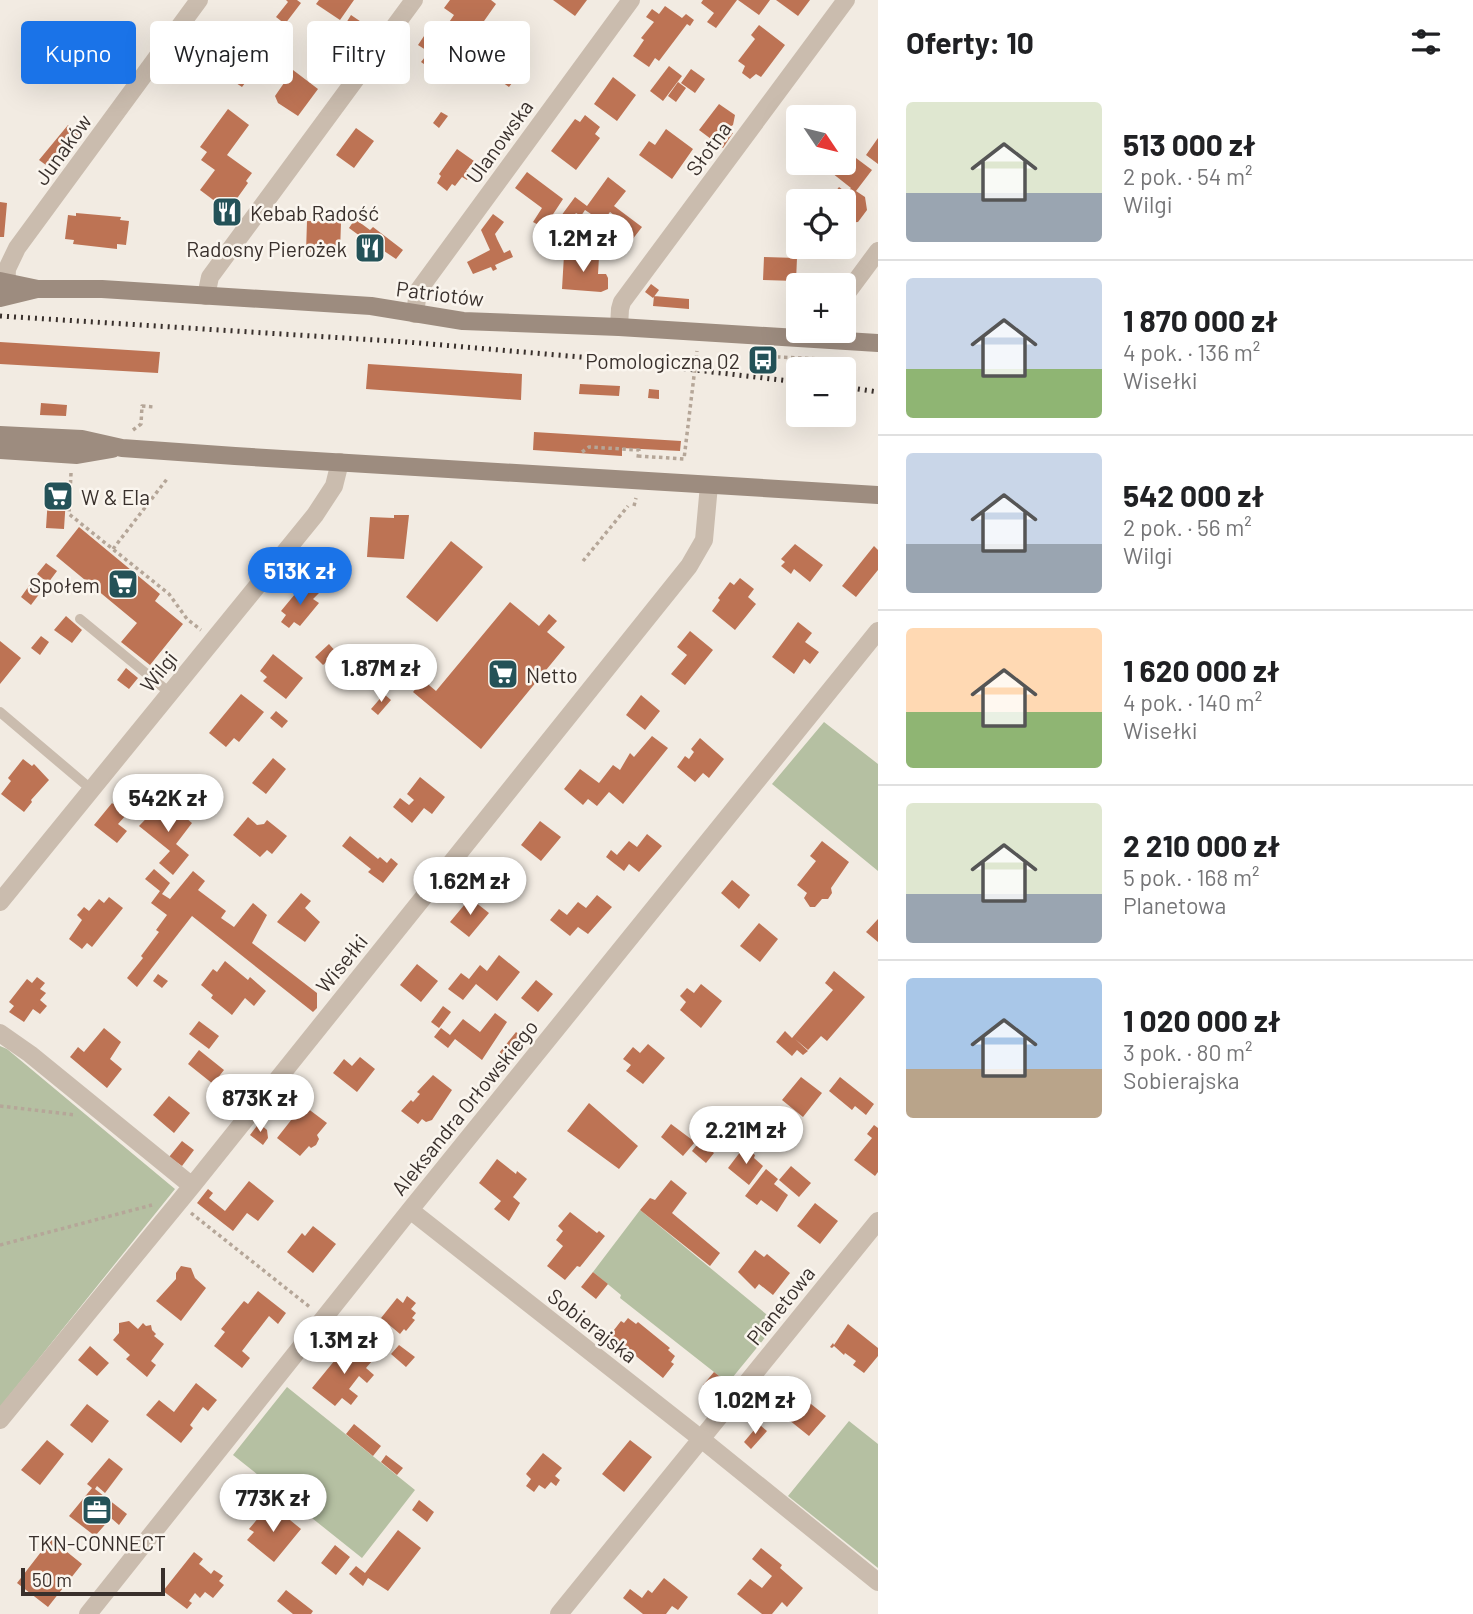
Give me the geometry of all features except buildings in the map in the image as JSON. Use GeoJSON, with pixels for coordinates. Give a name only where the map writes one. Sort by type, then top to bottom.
{"type":"FeatureCollection","features":[{"type":"Feature","properties":{"kind":"main road","name":"Patriotów"},"geometry":{"type":"LineString","coordinates":[[3,289],[102,289],[371,306],[463,321],[786,334]]}},
{"type":"Feature","properties":{"kind":"main road","name":"Patriotów"},"geometry":{"type":"LineString","coordinates":[[856,340],[878,343]]}},
{"type":"Feature","properties":{"kind":"main road"},"geometry":{"type":"LineString","coordinates":[[0,435],[82,439],[122,448],[340,463],[878,495]]}},
{"type":"Feature","properties":{"kind":"main road"},"geometry":{"type":"LineString","coordinates":[[0,450],[77,455],[122,448]]}},
{"type":"Feature","properties":{"kind":"street","name":"Junaków"},"geometry":{"type":"LineString","coordinates":[[3,289],[7,269],[17,248],[199,0]]}},
{"type":"Feature","properties":{"kind":"street"},"geometry":{"type":"LineString","coordinates":[[206,296],[210,277],[414,0]]}},
{"type":"Feature","properties":{"kind":"street","name":"Ulanowska"},"geometry":{"type":"LineString","coordinates":[[415,314],[418,291],[631,0]]}},
{"type":"Feature","properties":{"kind":"street","name":"Słotna"},"geometry":{"type":"LineString","coordinates":[[619,327],[622,302],[846,0]]}},
{"type":"Feature","properties":{"kind":"street"},"geometry":{"type":"LineString","coordinates":[[856,281],[878,251]]}},
{"type":"Feature","properties":{"kind":"street","name":"Wilgi"},"geometry":{"type":"LineString","coordinates":[[1,898],[92,790],[330,494],[340,463]]}},
{"type":"Feature","properties":{"kind":"street","name":"Wisełki"},"geometry":{"type":"LineString","coordinates":[[0,1420],[192,1186],[699,551],[706,527],[709,485]]}},
{"type":"Feature","properties":{"kind":"street","name":"Aleksandra Orłowskiego"},"geometry":{"type":"LineString","coordinates":[[88,1614],[878,631]]}},
{"type":"Feature","properties":{"kind":"street"},"geometry":{"type":"LineString","coordinates":[[0,1033],[30,1054],[192,1186]]}},
{"type":"Feature","properties":{"kind":"street","name":"Sobierajska"},"geometry":{"type":"LineString","coordinates":[[410,1210],[878,1582]]}},
{"type":"Feature","properties":{"kind":"street","name":"Planetowa"},"geometry":{"type":"LineString","coordinates":[[559,1614],[878,1221]]}},
{"type":"Feature","properties":{"kind":"lane"},"geometry":{"type":"LineString","coordinates":[[80,619],[170,693]]}},
{"type":"Feature","properties":{"kind":"lane"},"geometry":{"type":"LineString","coordinates":[[0,712],[92,790]]}},
{"type":"Feature","properties":{"kind":"path"},"geometry":{"type":"LineString","coordinates":[[638,456],[684,458],[696,351]]}},
{"type":"Feature","properties":{"kind":"path"},"geometry":{"type":"LineString","coordinates":[[582,452],[589,447],[639,450],[638,464]]}},
{"type":"Feature","properties":{"kind":"path"},"geometry":{"type":"LineString","coordinates":[[71,473],[69,514],[169,594],[187,619],[212,640]]}},
{"type":"Feature","properties":{"kind":"path"},"geometry":{"type":"LineString","coordinates":[[113,549],[167,479]]}},
{"type":"Feature","properties":{"kind":"path"},"geometry":{"type":"LineString","coordinates":[[634,506],[636,496]]}},
{"type":"Feature","properties":{"kind":"path"},"geometry":{"type":"LineString","coordinates":[[583,561],[628,506]]}},
{"type":"Feature","properties":{"kind":"path"},"geometry":{"type":"LineString","coordinates":[[0,1106],[109,1119]]}},
{"type":"Feature","properties":{"kind":"path"},"geometry":{"type":"LineString","coordinates":[[0,1245],[163,1202],[178,1203],[324,1318]]}},
{"type":"Feature","properties":{"kind":"green space"},"geometry":{"type":"Polygon","coordinates":[[[824,722],[878,764],[878,871],[772,784],[824,722]]]}},
{"type":"Feature","properties":{"kind":"green space"},"geometry":{"type":"Polygon","coordinates":[[[0,1046],[7,1049],[175,1189],[0,1407],[0,1046]]]}},
{"type":"Feature","properties":{"kind":"green space"},"geometry":{"type":"Polygon","coordinates":[[[640,1210],[777,1323],[728,1383],[620,1298],[621,1295],[593,1272],[640,1210]]]}},
{"type":"Feature","properties":{"kind":"green space"},"geometry":{"type":"Polygon","coordinates":[[[287,1387],[415,1490],[362,1558],[233,1455],[287,1387]]]}},
{"type":"Feature","properties":{"kind":"green space"},"geometry":{"type":"Polygon","coordinates":[[[849,1421],[878,1444],[878,1568],[788,1496],[849,1421]]]}},
{"type":"Feature","properties":{"kind":"railway"},"geometry":{"type":"LineString","coordinates":[[0,316],[407,342],[592,358],[786,381]]}},
{"type":"Feature","properties":{"kind":"railway"},"geometry":{"type":"LineString","coordinates":[[856,389],[878,392]]}},
{"type":"Feature","properties":{"kind":"place","name":"Kebab Radość"},"geometry":{"type":"Point","coordinates":[227,212]}},
{"type":"Feature","properties":{"kind":"place","name":"Radosny Pierożek"},"geometry":{"type":"Point","coordinates":[370,248]}},
{"type":"Feature","properties":{"kind":"place","name":"Pomologiczna 02"},"geometry":{"type":"Point","coordinates":[763,360]}},
{"type":"Feature","properties":{"kind":"place","name":"W & Ela"},"geometry":{"type":"Point","coordinates":[58,496]}},
{"type":"Feature","properties":{"kind":"place","name":"Społem"},"geometry":{"type":"Point","coordinates":[123,584]}},
{"type":"Feature","properties":{"kind":"place","name":"Netto"},"geometry":{"type":"Point","coordinates":[503,674]}},
{"type":"Feature","properties":{"kind":"place","name":"TKN-CONNECT"},"geometry":{"type":"Point","coordinates":[97,1510]}}]}
